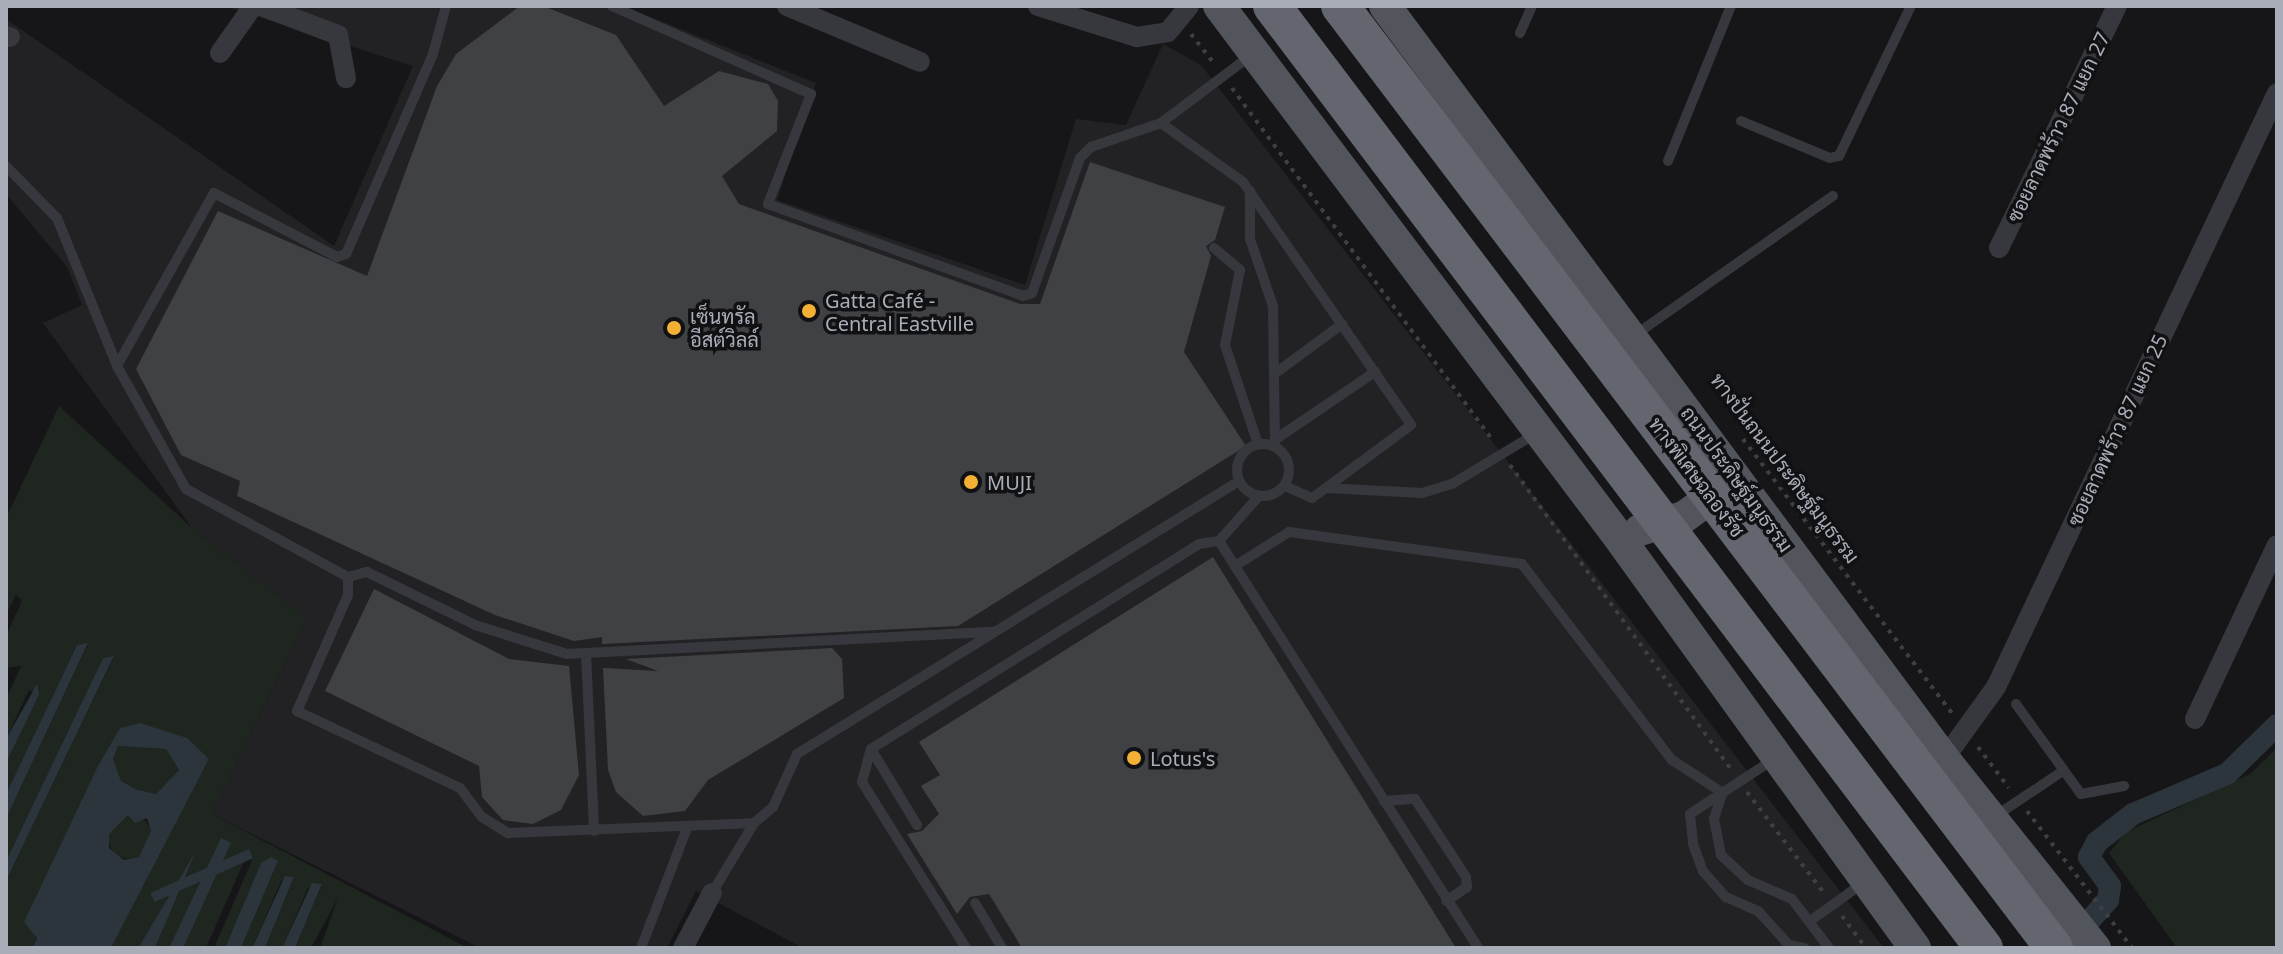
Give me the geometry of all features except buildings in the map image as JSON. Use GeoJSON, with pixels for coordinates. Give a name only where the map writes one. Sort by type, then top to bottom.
{"type":"FeatureCollection","features":[{"type":"Feature","properties":{"kind":"highway"},"geometry":{"type":"LineString","coordinates":[[1272,6],[1984,948]]}},
{"type":"Feature","properties":{"kind":"highway","name":"ทางพิเศษฉลองรัช"},"geometry":{"type":"LineString","coordinates":[[1340,6],[2080,918]]}},
{"type":"Feature","properties":{"kind":"main road"},"geometry":{"type":"LineString","coordinates":[[1219,6],[1615,532],[1775,758],[1915,948]]}},
{"type":"Feature","properties":{"kind":"main road","name":"ถนนประดิษฐ์มนูธรรม"},"geometry":{"type":"LineString","coordinates":[[1385,6],[1632,336],[1725,440],[1766,519],[1991,819],[2080,918],[2095,948]]}},
{"type":"Feature","properties":{"kind":"main road"},"geometry":{"type":"LineString","coordinates":[[1615,532],[1657,528],[1706,501],[1717,481],[1725,440]]}},
{"type":"Feature","properties":{"kind":"main road"},"geometry":{"type":"LineString","coordinates":[[1671,609],[1678,562],[1692,538],[1727,518],[1766,519]]}},
{"type":"Feature","properties":{"kind":"street"},"geometry":{"type":"LineString","coordinates":[[220,53],[253,6]]}},
{"type":"Feature","properties":{"kind":"street"},"geometry":{"type":"LineString","coordinates":[[261,6],[338,35],[346,78]]}},
{"type":"Feature","properties":{"kind":"street"},"geometry":{"type":"LineString","coordinates":[[787,6],[920,62]]}},
{"type":"Feature","properties":{"kind":"street"},"geometry":{"type":"LineString","coordinates":[[1038,6],[1137,37],[1168,32],[1184,12]]}},
{"type":"Feature","properties":{"kind":"street","name":"ซอยลาดพร้าว 87 แยก 27"},"geometry":{"type":"LineString","coordinates":[[1999,248],[2117,6]]}},
{"type":"Feature","properties":{"kind":"street","name":"ซอยลาดพร้าว 87 แยก 25"},"geometry":{"type":"LineString","coordinates":[[1944,759],[1996,687],[2277,93]]}},
{"type":"Feature","properties":{"kind":"street"},"geometry":{"type":"LineString","coordinates":[[2195,719],[2277,545]]}},
{"type":"Feature","properties":{"kind":"street"},"geometry":{"type":"LineString","coordinates":[[683,948],[712,893]]}},
{"type":"Feature","properties":{"kind":"lane"},"geometry":{"type":"LineString","coordinates":[[117,366],[214,193],[337,257],[346,254],[433,54],[446,6]]}},
{"type":"Feature","properties":{"kind":"lane"},"geometry":{"type":"LineString","coordinates":[[612,6],[811,94],[768,204],[1023,296],[1032,293],[1080,158],[1091,147],[1161,123],[1224,78],[1254,52]]}},
{"type":"Feature","properties":{"kind":"lane"},"geometry":{"type":"LineString","coordinates":[[1520,33],[1532,6]]}},
{"type":"Feature","properties":{"kind":"lane"},"geometry":{"type":"LineString","coordinates":[[1668,161],[1731,6]]}},
{"type":"Feature","properties":{"kind":"lane"},"geometry":{"type":"LineString","coordinates":[[1741,121],[1830,158],[1839,156],[1911,6]]}},
{"type":"Feature","properties":{"kind":"lane"},"geometry":{"type":"LineString","coordinates":[[966,948],[862,782],[871,749],[1199,544],[1219,541],[1258,497],[1285,486],[1312,498],[1412,429],[1250,191],[1161,123]]}},
{"type":"Feature","properties":{"kind":"lane"},"geometry":{"type":"LineString","coordinates":[[6,166],[57,218],[117,366],[186,489],[348,577],[367,572],[525,645],[586,653],[995,632]]}},
{"type":"Feature","properties":{"kind":"lane"},"geometry":{"type":"LineString","coordinates":[[1250,191],[1250,239],[1273,306],[1277,372],[1275,443],[1289,464],[1285,486]]}},
{"type":"Feature","properties":{"kind":"lane"},"geometry":{"type":"LineString","coordinates":[[1632,336],[1833,196]]}},
{"type":"Feature","properties":{"kind":"lane"},"geometry":{"type":"LineString","coordinates":[[1214,248],[1240,270],[1225,345],[1258,444]]}},
{"type":"Feature","properties":{"kind":"lane"},"geometry":{"type":"LineString","coordinates":[[1277,372],[1342,324]]}},
{"type":"Feature","properties":{"kind":"lane"},"geometry":{"type":"LineString","coordinates":[[1239,481],[1240,459],[1258,444],[1275,443],[1375,372]]}},
{"type":"Feature","properties":{"kind":"lane"},"geometry":{"type":"LineString","coordinates":[[1326,488],[1422,493],[1452,484],[1538,432]]}},
{"type":"Feature","properties":{"kind":"lane"},"geometry":{"type":"LineString","coordinates":[[1239,481],[1258,497]]}},
{"type":"Feature","properties":{"kind":"lane"},"geometry":{"type":"LineString","coordinates":[[712,893],[754,823],[773,807],[797,754],[1239,481]]}},
{"type":"Feature","properties":{"kind":"lane"},"geometry":{"type":"LineString","coordinates":[[1235,566],[1289,532],[1522,564],[1672,760],[1723,793]]}},
{"type":"Feature","properties":{"kind":"lane"},"geometry":{"type":"LineString","coordinates":[[1219,541],[1478,948]]}},
{"type":"Feature","properties":{"kind":"lane"},"geometry":{"type":"LineString","coordinates":[[348,577],[348,595],[297,711],[460,788],[482,817],[508,833],[754,823]]}},
{"type":"Feature","properties":{"kind":"lane"},"geometry":{"type":"LineString","coordinates":[[586,653],[594,831]]}},
{"type":"Feature","properties":{"kind":"lane"},"geometry":{"type":"LineString","coordinates":[[2016,704],[2063,771],[2086,796],[2124,786]]}},
{"type":"Feature","properties":{"kind":"lane"},"geometry":{"type":"LineString","coordinates":[[871,749],[917,825]]}},
{"type":"Feature","properties":{"kind":"lane"},"geometry":{"type":"LineString","coordinates":[[1775,758],[1690,814],[1703,871],[1789,945],[1805,948]]}},
{"type":"Feature","properties":{"kind":"lane"},"geometry":{"type":"LineString","coordinates":[[1991,819],[2063,771]]}},
{"type":"Feature","properties":{"kind":"lane"},"geometry":{"type":"LineString","coordinates":[[1723,793],[1714,819],[1721,855],[1748,880],[1792,899],[1829,948]]}},
{"type":"Feature","properties":{"kind":"lane"},"geometry":{"type":"LineString","coordinates":[[1384,801],[1415,799],[1466,877],[1467,887],[1446,901]]}},
{"type":"Feature","properties":{"kind":"lane"},"geometry":{"type":"LineString","coordinates":[[641,948],[687,828]]}},
{"type":"Feature","properties":{"kind":"lane"},"geometry":{"type":"LineString","coordinates":[[1810,921],[1865,882]]}},
{"type":"Feature","properties":{"kind":"lane"},"geometry":{"type":"LineString","coordinates":[[975,903],[1002,948]]}},
{"type":"Feature","properties":{"kind":"path"},"geometry":{"type":"LineString","coordinates":[[1184,12],[1224,78],[1866,948]]}},
{"type":"Feature","properties":{"kind":"path","name":"ทางปั่นถนนประดิษฐ์มนูธรรม"},"geometry":{"type":"LineString","coordinates":[[1725,440],[1965,730],[2019,800],[2080,918],[2132,948]]}},
{"type":"Feature","properties":{"kind":"shaded area"},"geometry":{"type":"Polygon","coordinates":[[[224,6],[623,6],[816,83],[777,200],[1025,285],[1076,119],[1126,125],[1163,44],[1201,65],[1884,948],[803,948],[696,891],[667,948],[480,948],[212,814],[307,618],[192,528],[43,323],[82,305],[67,267],[6,194],[6,19],[334,246],[413,66],[224,6]]]}},
{"type":"Feature","properties":{"kind":"shaded area"},"geometry":{"type":"Polygon","coordinates":[[[59,406],[192,528],[307,618],[212,814],[468,948],[320,948],[338,898],[311,948],[295,948],[322,885],[308,888],[282,948],[265,948],[294,878],[281,881],[252,948],[241,948],[278,862],[261,863],[225,948],[214,948],[253,858],[249,850],[206,948],[183,948],[222,838],[169,948],[155,948],[192,858],[138,948],[111,948],[209,759],[120,728],[32,948],[6,948],[6,881],[114,657],[103,658],[6,861],[6,819],[88,644],[77,645],[6,794],[6,763],[39,695],[29,690],[6,739],[6,699],[21,666],[6,668],[6,636],[22,601],[16,595],[6,615],[6,518],[59,406]]]}},
{"type":"Feature","properties":{"kind":"shaded area"},"geometry":{"type":"Polygon","coordinates":[[[88,643],[6,819],[6,794],[77,645],[88,643]]]}},
{"type":"Feature","properties":{"kind":"shaded area"},"geometry":{"type":"Polygon","coordinates":[[[114,656],[6,881],[6,861],[103,658],[114,656]]]}},
{"type":"Feature","properties":{"kind":"shaded area"},"geometry":{"type":"Polygon","coordinates":[[[37,684],[39,695],[6,763],[6,739],[37,684]]]}},
{"type":"Feature","properties":{"kind":"shaded area"},"geometry":{"type":"Polygon","coordinates":[[[140,723],[187,738],[209,759],[111,948],[32,948],[37,938],[24,922],[98,766],[120,728],[140,723]],[[118,746],[113,759],[121,781],[135,789],[156,794],[179,770],[166,749],[118,746]],[[128,815],[109,834],[109,848],[124,860],[139,857],[151,831],[147,818],[135,823],[128,815]]]}},
{"type":"Feature","properties":{"kind":"shaded area"},"geometry":{"type":"Polygon","coordinates":[[[117,746],[166,749],[179,770],[156,794],[135,789],[121,782],[113,759],[117,746]]]}},
{"type":"Feature","properties":{"kind":"shaded area"},"geometry":{"type":"Polygon","coordinates":[[[2277,748],[2277,948],[2177,948],[2109,853],[2126,832],[2250,774],[2277,748]]]}},
{"type":"Feature","properties":{"kind":"shaded area"},"geometry":{"type":"Polygon","coordinates":[[[130,815],[145,822],[152,837],[145,852],[130,859],[115,852],[108,837],[115,822],[130,815]]]}},
{"type":"Feature","properties":{"kind":"shaded area"},"geometry":{"type":"Polygon","coordinates":[[[221,838],[231,843],[183,948],[169,948],[221,838]]]}},
{"type":"Feature","properties":{"kind":"shaded area"},"geometry":{"type":"Polygon","coordinates":[[[249,849],[253,858],[154,902],[150,893],[249,849]]]}},
{"type":"Feature","properties":{"kind":"shaded area"},"geometry":{"type":"Polygon","coordinates":[[[196,851],[155,948],[138,948],[196,851]]]}},
{"type":"Feature","properties":{"kind":"shaded area"},"geometry":{"type":"Polygon","coordinates":[[[271,857],[278,861],[241,948],[225,948],[261,863],[271,857]]]}},
{"type":"Feature","properties":{"kind":"shaded area"},"geometry":{"type":"Polygon","coordinates":[[[285,876],[294,877],[265,948],[252,948],[285,876]]]}},
{"type":"Feature","properties":{"kind":"shaded area"},"geometry":{"type":"Polygon","coordinates":[[[312,883],[322,884],[295,948],[282,948],[312,883]]]}},
{"type":"Feature","properties":{"kind":"waterway"},"geometry":{"type":"LineString","coordinates":[[2072,940],[2108,900],[2110,886],[2089,857],[2097,842],[2133,814],[2227,774],[2277,725]]}},
{"type":"Feature","properties":{"kind":"place","name":"Gatta Café - Central Eastville"},"geometry":{"type":"Point","coordinates":[809,311]}},
{"type":"Feature","properties":{"kind":"place","name":"เซ็นทรัล อีสต์วิลล์"},"geometry":{"type":"Point","coordinates":[674,328]}},
{"type":"Feature","properties":{"kind":"place","name":"MUJI"},"geometry":{"type":"Point","coordinates":[971,482]}},
{"type":"Feature","properties":{"kind":"place","name":"Lotus's"},"geometry":{"type":"Point","coordinates":[1134,758]}}]}
